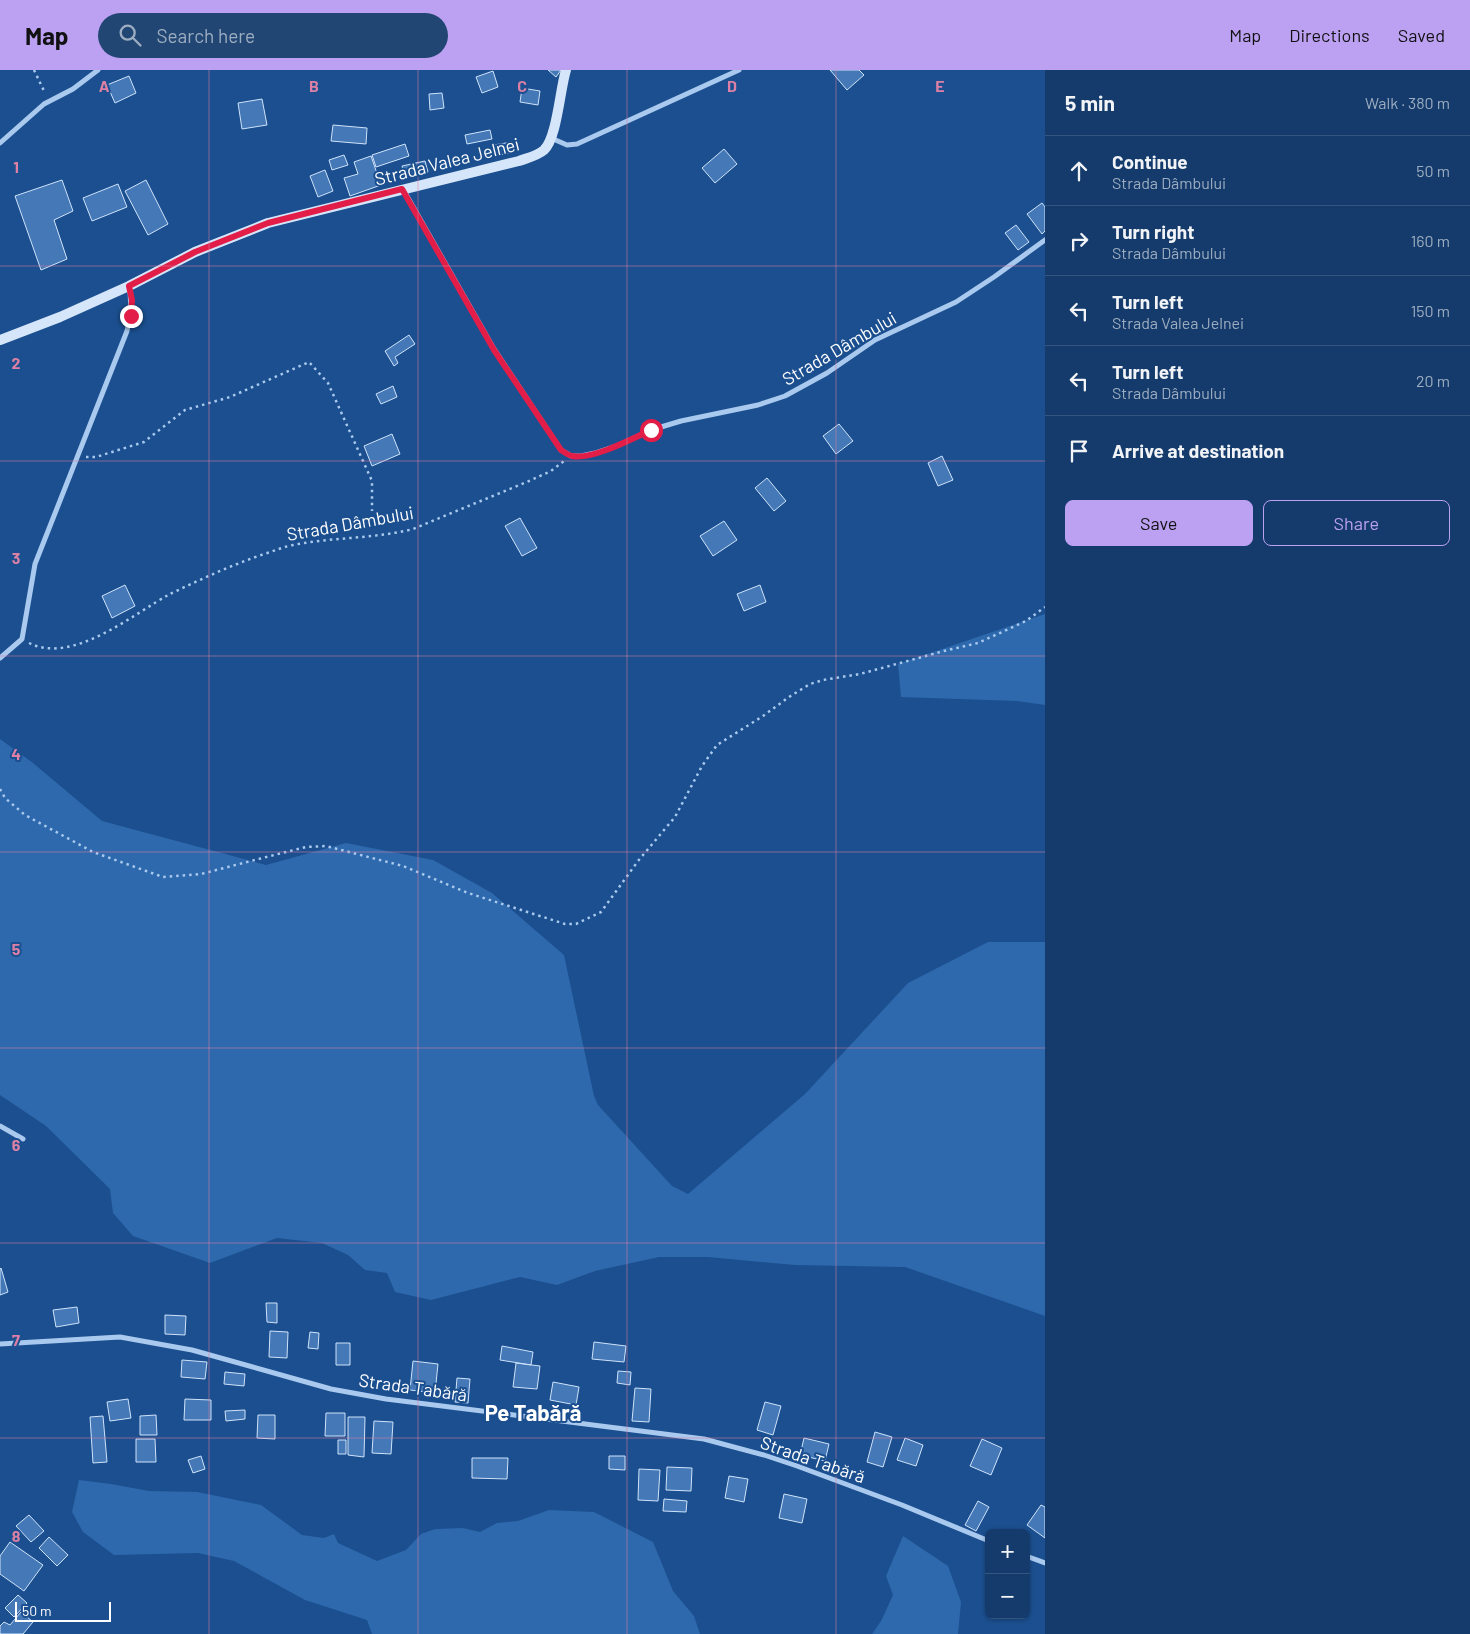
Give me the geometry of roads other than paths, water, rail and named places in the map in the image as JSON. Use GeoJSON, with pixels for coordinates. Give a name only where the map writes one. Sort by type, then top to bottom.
{"type":"FeatureCollection","features":[{"type":"Feature","properties":{"kind":"main road"},"geometry":{"type":"LineString","coordinates":[[551,138],[566,70]]}},
{"type":"Feature","properties":{"kind":"main road","name":"Strada Valea Jelnei"},"geometry":{"type":"LineString","coordinates":[[0,340],[60,317],[129,286],[195,252],[268,223],[519,161],[537,155],[545,149],[551,138]]}},
{"type":"Feature","properties":{"kind":"street"},"geometry":{"type":"LineString","coordinates":[[0,143],[49,101],[73,89],[98,70]]}},
{"type":"Feature","properties":{"kind":"street"},"geometry":{"type":"LineString","coordinates":[[551,138],[567,145],[577,144],[739,70]]}},
{"type":"Feature","properties":{"kind":"street","name":"Strada Dâmbului"},"geometry":{"type":"LineString","coordinates":[[402,189],[494,350],[561,450],[571,456],[595,453],[619,445],[651,430],[674,423],[758,405],[785,396],[827,373],[875,340],[956,302],[1045,240]]}},
{"type":"Feature","properties":{"kind":"street"},"geometry":{"type":"LineString","coordinates":[[0,658],[22,639],[35,564],[127,331],[131,316],[132,300],[129,286]]}},
{"type":"Feature","properties":{"kind":"street"},"geometry":{"type":"LineString","coordinates":[[0,1126],[23,1139]]}},
{"type":"Feature","properties":{"kind":"street","name":"Strada Tabără"},"geometry":{"type":"LineString","coordinates":[[0,1344],[120,1337],[192,1350],[331,1389],[395,1400],[704,1438],[797,1466],[902,1505],[985,1539]]}},
{"type":"Feature","properties":{"kind":"street"},"geometry":{"type":"LineString","coordinates":[[1030,1557],[1045,1563]]}},
{"type":"Feature","properties":{"kind":"district","name":"Pe Tabără"},"geometry":{"type":"Point","coordinates":[533,1412]}}]}
